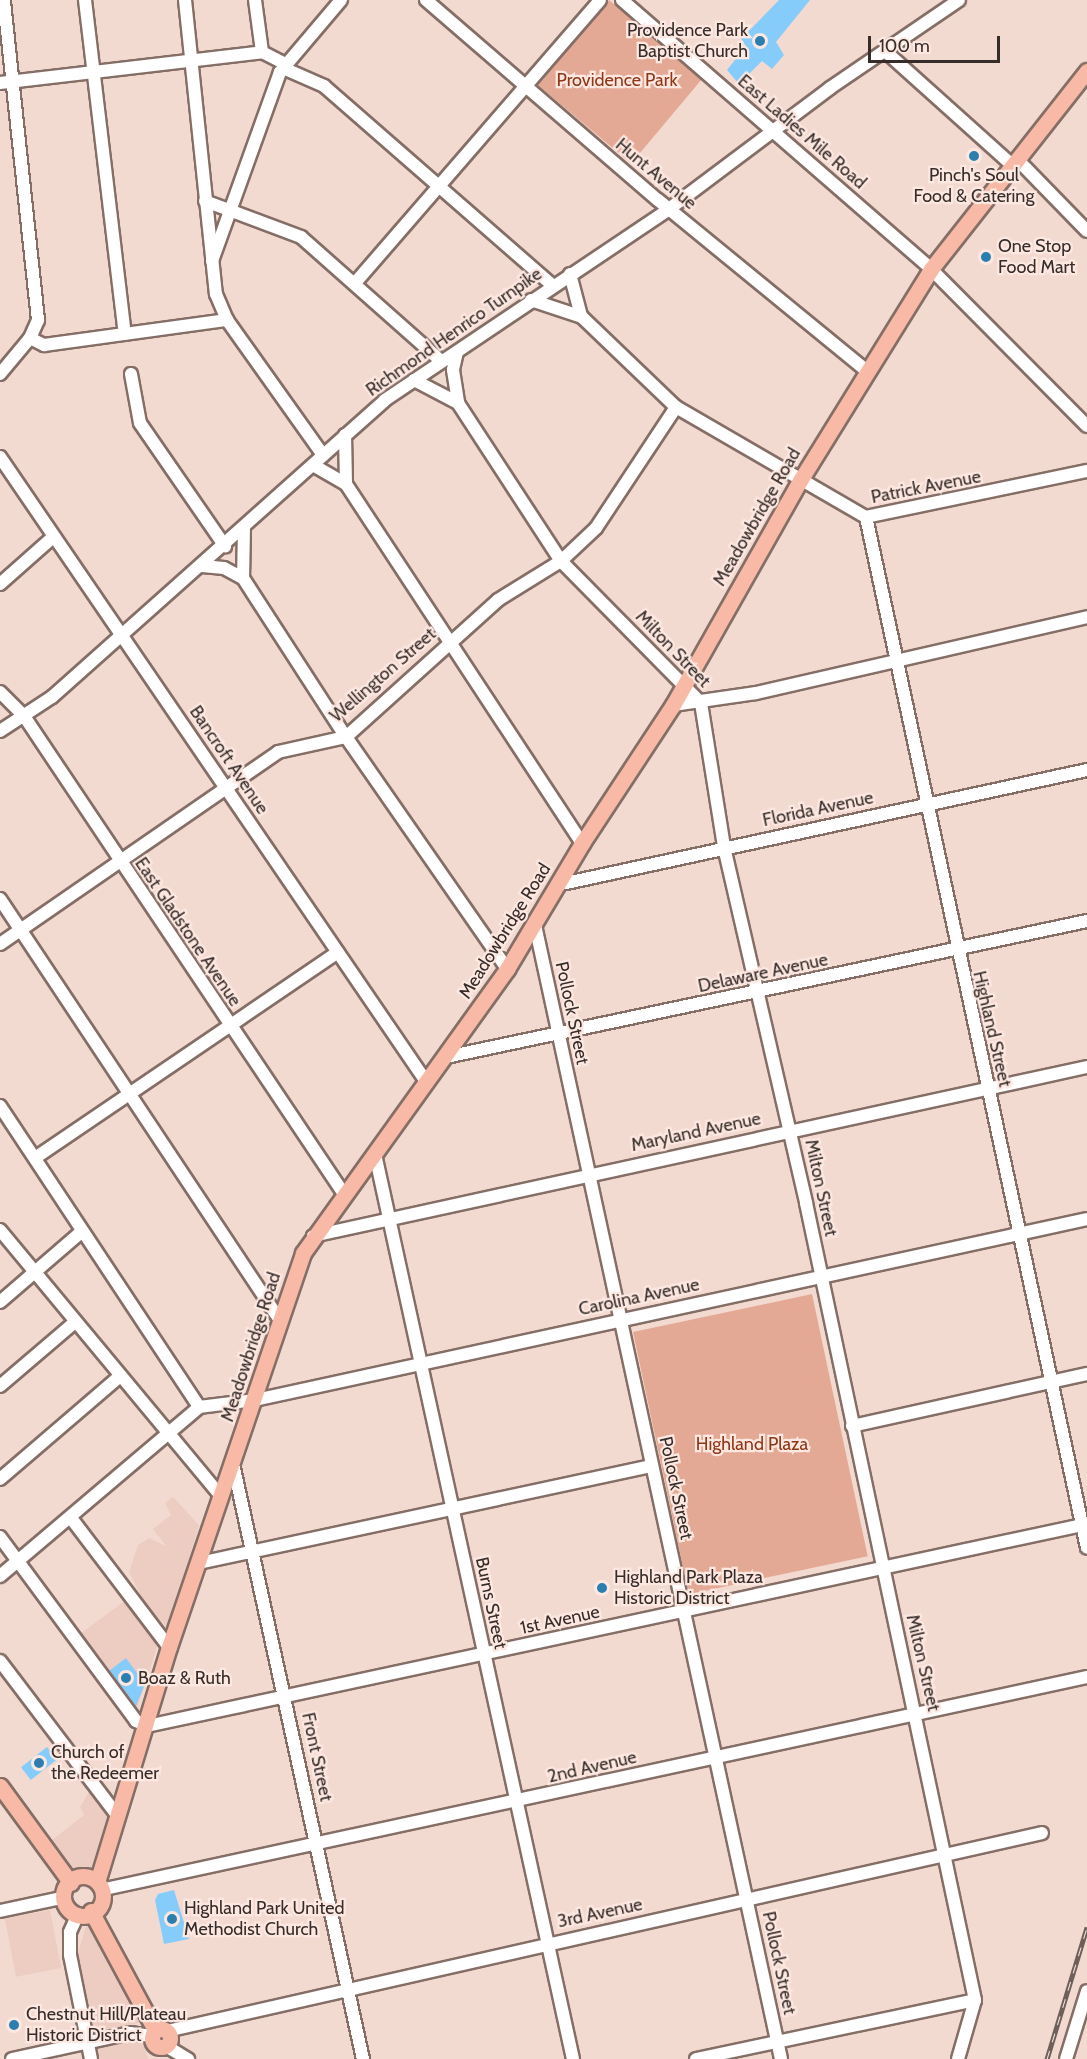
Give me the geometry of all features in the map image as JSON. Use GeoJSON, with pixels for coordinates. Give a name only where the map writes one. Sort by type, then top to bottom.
{"type":"FeatureCollection","features":[{"type":"Feature","properties":{"kind":"main road","name":"Meadowbridge Road"},"geometry":{"type":"LineString","coordinates":[[101,1884],[116,1814],[147,1726],[169,1647],[255,1400],[279,1319],[313,1236],[446,1057],[535,926],[582,843],[673,705],[801,478],[931,269],[1087,71]]}},
{"type":"Feature","properties":{"kind":"main road"},"geometry":{"type":"LineString","coordinates":[[0,1786],[71,1882],[101,1884],[101,1904],[85,1912],[67,1911],[61,1898],[71,1882]]}},
{"type":"Feature","properties":{"kind":"main road"},"geometry":{"type":"LineString","coordinates":[[85,1912],[158,2042]]}},
{"type":"Feature","properties":{"kind":"street"},"geometry":{"type":"LineString","coordinates":[[0,374],[30,338],[37,302],[6,82],[3,0]]}},
{"type":"Feature","properties":{"kind":"street"},"geometry":{"type":"LineString","coordinates":[[86,0],[125,334]]}},
{"type":"Feature","properties":{"kind":"street"},"geometry":{"type":"LineString","coordinates":[[185,0],[211,263],[228,320],[323,455]]}},
{"type":"Feature","properties":{"kind":"street"},"geometry":{"type":"LineString","coordinates":[[255,0],[262,52]]}},
{"type":"Feature","properties":{"kind":"street"},"geometry":{"type":"LineString","coordinates":[[211,263],[233,211],[284,66],[341,0]]}},
{"type":"Feature","properties":{"kind":"street","name":"Hunt Avenue"},"geometry":{"type":"LineString","coordinates":[[426,0],[669,209],[867,371]]}},
{"type":"Feature","properties":{"kind":"street"},"geometry":{"type":"LineString","coordinates":[[355,283],[600,0]]}},
{"type":"Feature","properties":{"kind":"street","name":"East Ladies Mile Road"},"geometry":{"type":"LineString","coordinates":[[622,0],[931,269],[1087,426]]}},
{"type":"Feature","properties":{"kind":"street","name":"Richmond Henrico Turnpike"},"geometry":{"type":"LineString","coordinates":[[0,731],[52,698],[122,633],[225,546],[345,435],[414,380],[552,285],[669,209],[885,51],[959,0]]}},
{"type":"Feature","properties":{"kind":"street"},"geometry":{"type":"LineString","coordinates":[[885,51],[1015,162],[1087,231]]}},
{"type":"Feature","properties":{"kind":"street"},"geometry":{"type":"LineString","coordinates":[[6,82],[262,52],[324,86],[552,285]]}},
{"type":"Feature","properties":{"kind":"street"},"geometry":{"type":"LineString","coordinates":[[205,201],[301,237],[441,361]]}},
{"type":"Feature","properties":{"kind":"street"},"geometry":{"type":"LineString","coordinates":[[570,274],[582,317]]}},
{"type":"Feature","properties":{"kind":"street","name":"Patrick Avenue"},"geometry":{"type":"LineString","coordinates":[[531,300],[582,317],[676,407],[866,517],[1087,471]]}},
{"type":"Feature","properties":{"kind":"street"},"geometry":{"type":"LineString","coordinates":[[30,338],[44,345],[228,320]]}},
{"type":"Feature","properties":{"kind":"street","name":"Milton Street"},"geometry":{"type":"LineString","coordinates":[[457,351],[453,370],[458,403],[561,561],[684,684],[701,704],[724,847],[789,1130],[916,1715],[975,2000],[958,2059]]}},
{"type":"Feature","properties":{"kind":"street"},"geometry":{"type":"LineString","coordinates":[[131,374],[140,423],[225,546]]}},
{"type":"Feature","properties":{"kind":"street","name":"Milton Street"},"geometry":{"type":"LineString","coordinates":[[414,380],[458,403]]}},
{"type":"Feature","properties":{"kind":"street","name":"Wellington Street"},"geometry":{"type":"LineString","coordinates":[[0,944],[278,752],[346,737],[498,600],[561,561],[596,528],[676,407]]}},
{"type":"Feature","properties":{"kind":"street"},"geometry":{"type":"LineString","coordinates":[[345,435],[346,484]]}},
{"type":"Feature","properties":{"kind":"street","name":"Bancroft Avenue"},"geometry":{"type":"LineString","coordinates":[[0,458],[52,538],[122,633],[427,1083]]}},
{"type":"Feature","properties":{"kind":"street"},"geometry":{"type":"LineString","coordinates":[[313,465],[346,484],[582,843]]}},
{"type":"Feature","properties":{"kind":"street","name":"Highland Street"},"geometry":{"type":"LineString","coordinates":[[866,517],[956,949],[1051,1382],[1085,1524],[1087,1548]]}},
{"type":"Feature","properties":{"kind":"street"},"geometry":{"type":"LineString","coordinates":[[243,578],[244,528]]}},
{"type":"Feature","properties":{"kind":"street"},"geometry":{"type":"LineString","coordinates":[[0,584],[52,538]]}},
{"type":"Feature","properties":{"kind":"street"},"geometry":{"type":"LineString","coordinates":[[202,566],[224,568],[243,578],[346,737],[507,969]]}},
{"type":"Feature","properties":{"kind":"street"},"geometry":{"type":"LineString","coordinates":[[673,705],[701,704],[896,662],[1087,617]]}},
{"type":"Feature","properties":{"kind":"street","name":"East Gladstone Avenue"},"geometry":{"type":"LineString","coordinates":[[0,692],[24,716],[118,861],[344,1194]]}},
{"type":"Feature","properties":{"kind":"street","name":"Florida Avenue"},"geometry":{"type":"LineString","coordinates":[[557,885],[1087,770]]}},
{"type":"Feature","properties":{"kind":"street"},"geometry":{"type":"LineString","coordinates":[[0,899],[128,1095],[279,1319]]}},
{"type":"Feature","properties":{"kind":"street","name":"Delaware Avenue"},"geometry":{"type":"LineString","coordinates":[[446,1057],[1087,921]]}},
{"type":"Feature","properties":{"kind":"street","name":"Pollock Street"},"geometry":{"type":"LineString","coordinates":[[535,926],[781,2059]]}},
{"type":"Feature","properties":{"kind":"street"},"geometry":{"type":"LineString","coordinates":[[35,1158],[338,952]]}},
{"type":"Feature","properties":{"kind":"street","name":"Maryland Avenue"},"geometry":{"type":"LineString","coordinates":[[313,1236],[789,1130],[987,1090],[1087,1066]]}},
{"type":"Feature","properties":{"kind":"street"},"geometry":{"type":"LineString","coordinates":[[0,1576],[198,1407],[81,1232],[35,1158],[2,1113]]}},
{"type":"Feature","properties":{"kind":"street","name":"Burns Street"},"geometry":{"type":"LineString","coordinates":[[375,1154],[573,2059]]}},
{"type":"Feature","properties":{"kind":"street","name":"Carolina Avenue"},"geometry":{"type":"LineString","coordinates":[[198,1407],[255,1400],[1087,1219]]}},
{"type":"Feature","properties":{"kind":"street"},"geometry":{"type":"LineString","coordinates":[[0,1230],[221,1496]]}},
{"type":"Feature","properties":{"kind":"street"},"geometry":{"type":"LineString","coordinates":[[0,1302],[81,1232]]}},
{"type":"Feature","properties":{"kind":"street"},"geometry":{"type":"LineString","coordinates":[[0,1386],[75,1322]]}},
{"type":"Feature","properties":{"kind":"street"},"geometry":{"type":"LineString","coordinates":[[852,1426],[1087,1374]]}},
{"type":"Feature","properties":{"kind":"street"},"geometry":{"type":"LineString","coordinates":[[0,1479],[120,1376]]}},
{"type":"Feature","properties":{"kind":"street","name":"Front Street"},"geometry":{"type":"LineString","coordinates":[[233,1464],[363,2059]]}},
{"type":"Feature","properties":{"kind":"street"},"geometry":{"type":"LineString","coordinates":[[198,1563],[652,1466]]}},
{"type":"Feature","properties":{"kind":"street"},"geometry":{"type":"LineString","coordinates":[[70,1518],[169,1647]]}},
{"type":"Feature","properties":{"kind":"street","name":"1st Avenue"},"geometry":{"type":"LineString","coordinates":[[147,1726],[286,1699],[1085,1524]]}},
{"type":"Feature","properties":{"kind":"street"},"geometry":{"type":"LineString","coordinates":[[0,1537],[136,1721],[147,1726]]}},
{"type":"Feature","properties":{"kind":"street"},"geometry":{"type":"LineString","coordinates":[[0,1661],[116,1814]]}},
{"type":"Feature","properties":{"kind":"street","name":"2nd Avenue"},"geometry":{"type":"LineString","coordinates":[[101,1884],[317,1846],[1087,1677]]}},
{"type":"Feature","properties":{"kind":"street","name":"3rd Avenue"},"geometry":{"type":"LineString","coordinates":[[12,2059],[130,2033],[158,2042],[348,1989],[1042,1833]]}},
{"type":"Feature","properties":{"kind":"street"},"geometry":{"type":"LineString","coordinates":[[0,1911],[61,1898]]}},
{"type":"Feature","properties":{"kind":"street"},"geometry":{"type":"LineString","coordinates":[[85,1912],[70,1932],[70,1955],[91,2059]]}},
{"type":"Feature","properties":{"kind":"street"},"geometry":{"type":"LineString","coordinates":[[1066,2059],[1087,1991]]}},
{"type":"Feature","properties":{"kind":"street"},"geometry":{"type":"LineString","coordinates":[[696,2059],[975,2000]]}},
{"type":"Feature","properties":{"kind":"street"},"geometry":{"type":"LineString","coordinates":[[158,2042],[188,2059]]}},
{"type":"Feature","properties":{"kind":"shaded area"},"geometry":{"type":"Polygon","coordinates":[[[173,1497],[199,1525],[168,1628],[146,1606],[129,1572],[138,1545],[149,1538],[166,1546],[153,1529],[171,1515],[165,1503],[173,1497]]]}},
{"type":"Feature","properties":{"kind":"shaded area"},"geometry":{"type":"Polygon","coordinates":[[[126,1600],[158,1644],[138,1706],[132,1708],[80,1634],[126,1600]]]}},
{"type":"Feature","properties":{"kind":"shaded area"},"geometry":{"type":"Polygon","coordinates":[[[90,1790],[108,1815],[90,1872],[78,1878],[51,1841],[84,1815],[80,1807],[90,1790]]]}},
{"type":"Feature","properties":{"kind":"shaded area"},"geometry":{"type":"Polygon","coordinates":[[[50,1910],[61,1968],[16,1977],[5,1919],[50,1910]]]}},
{"type":"Feature","properties":{"kind":"shaded area"},"geometry":{"type":"Polygon","coordinates":[[[87,1923],[96,1933],[140,2023],[91,2032],[77,1956],[87,1923]]]}},
{"type":"Feature","properties":{"kind":"shaded area"},"geometry":{"type":"Polygon","coordinates":[[[143,2040],[148,2059],[98,2059],[95,2048],[143,2040]]]}},
{"type":"Feature","properties":{"kind":"green space","name":"Providence Park"},"geometry":{"type":"Polygon","coordinates":[[[609,0],[702,78],[631,163],[538,85],[609,0]]]}},
{"type":"Feature","properties":{"kind":"green space","name":"Highland Plaza"},"geometry":{"type":"Polygon","coordinates":[[[812,1294],[868,1556],[689,1594],[633,1332],[812,1294]]]}},
{"type":"Feature","properties":{"kind":"building","name":"Providence Park Baptist Church"},"geometry":{"type":"Polygon","coordinates":[[[779,0],[810,0],[776,42],[784,55],[772,69],[762,61],[739,84],[727,70],[746,46],[741,39],[779,0]]]}},
{"type":"Feature","properties":{"kind":"building","name":"Boaz & Ruth"},"geometry":{"type":"Polygon","coordinates":[[[126,1658],[145,1684],[136,1706],[109,1671],[126,1658]]]}},
{"type":"Feature","properties":{"kind":"building","name":"Church of the Redeemer"},"geometry":{"type":"Polygon","coordinates":[[[47,1747],[57,1760],[31,1780],[21,1767],[47,1747]]]}},
{"type":"Feature","properties":{"kind":"building","name":"Highland Park United Methodist Church"},"geometry":{"type":"Polygon","coordinates":[[[174,1890],[189,1939],[164,1944],[155,1900],[158,1894],[174,1890]]]}},
{"type":"Feature","properties":{"kind":"railway"},"geometry":{"type":"LineString","coordinates":[[1047,2059],[1087,1927]]}},
{"type":"Feature","properties":{"kind":"place","name":"Providence Park Baptist Church"},"geometry":{"type":"Point","coordinates":[760,41]}},
{"type":"Feature","properties":{"kind":"place","name":"Pinch's Soul Food & Catering"},"geometry":{"type":"Point","coordinates":[974,156]}},
{"type":"Feature","properties":{"kind":"place","name":"One Stop Food Mart"},"geometry":{"type":"Point","coordinates":[986,257]}},
{"type":"Feature","properties":{"kind":"place","name":"Highland Park Plaza Historic District"},"geometry":{"type":"Point","coordinates":[602,1588]}},
{"type":"Feature","properties":{"kind":"place","name":"Boaz & Ruth"},"geometry":{"type":"Point","coordinates":[126,1678]}},
{"type":"Feature","properties":{"kind":"place","name":"Church of the Redeemer"},"geometry":{"type":"Point","coordinates":[39,1763]}},
{"type":"Feature","properties":{"kind":"place","name":"Highland Park United Methodist Church"},"geometry":{"type":"Point","coordinates":[172,1919]}},
{"type":"Feature","properties":{"kind":"place","name":"Chestnut Hill/Plateau Historic District"},"geometry":{"type":"Point","coordinates":[14,2025]}}]}
